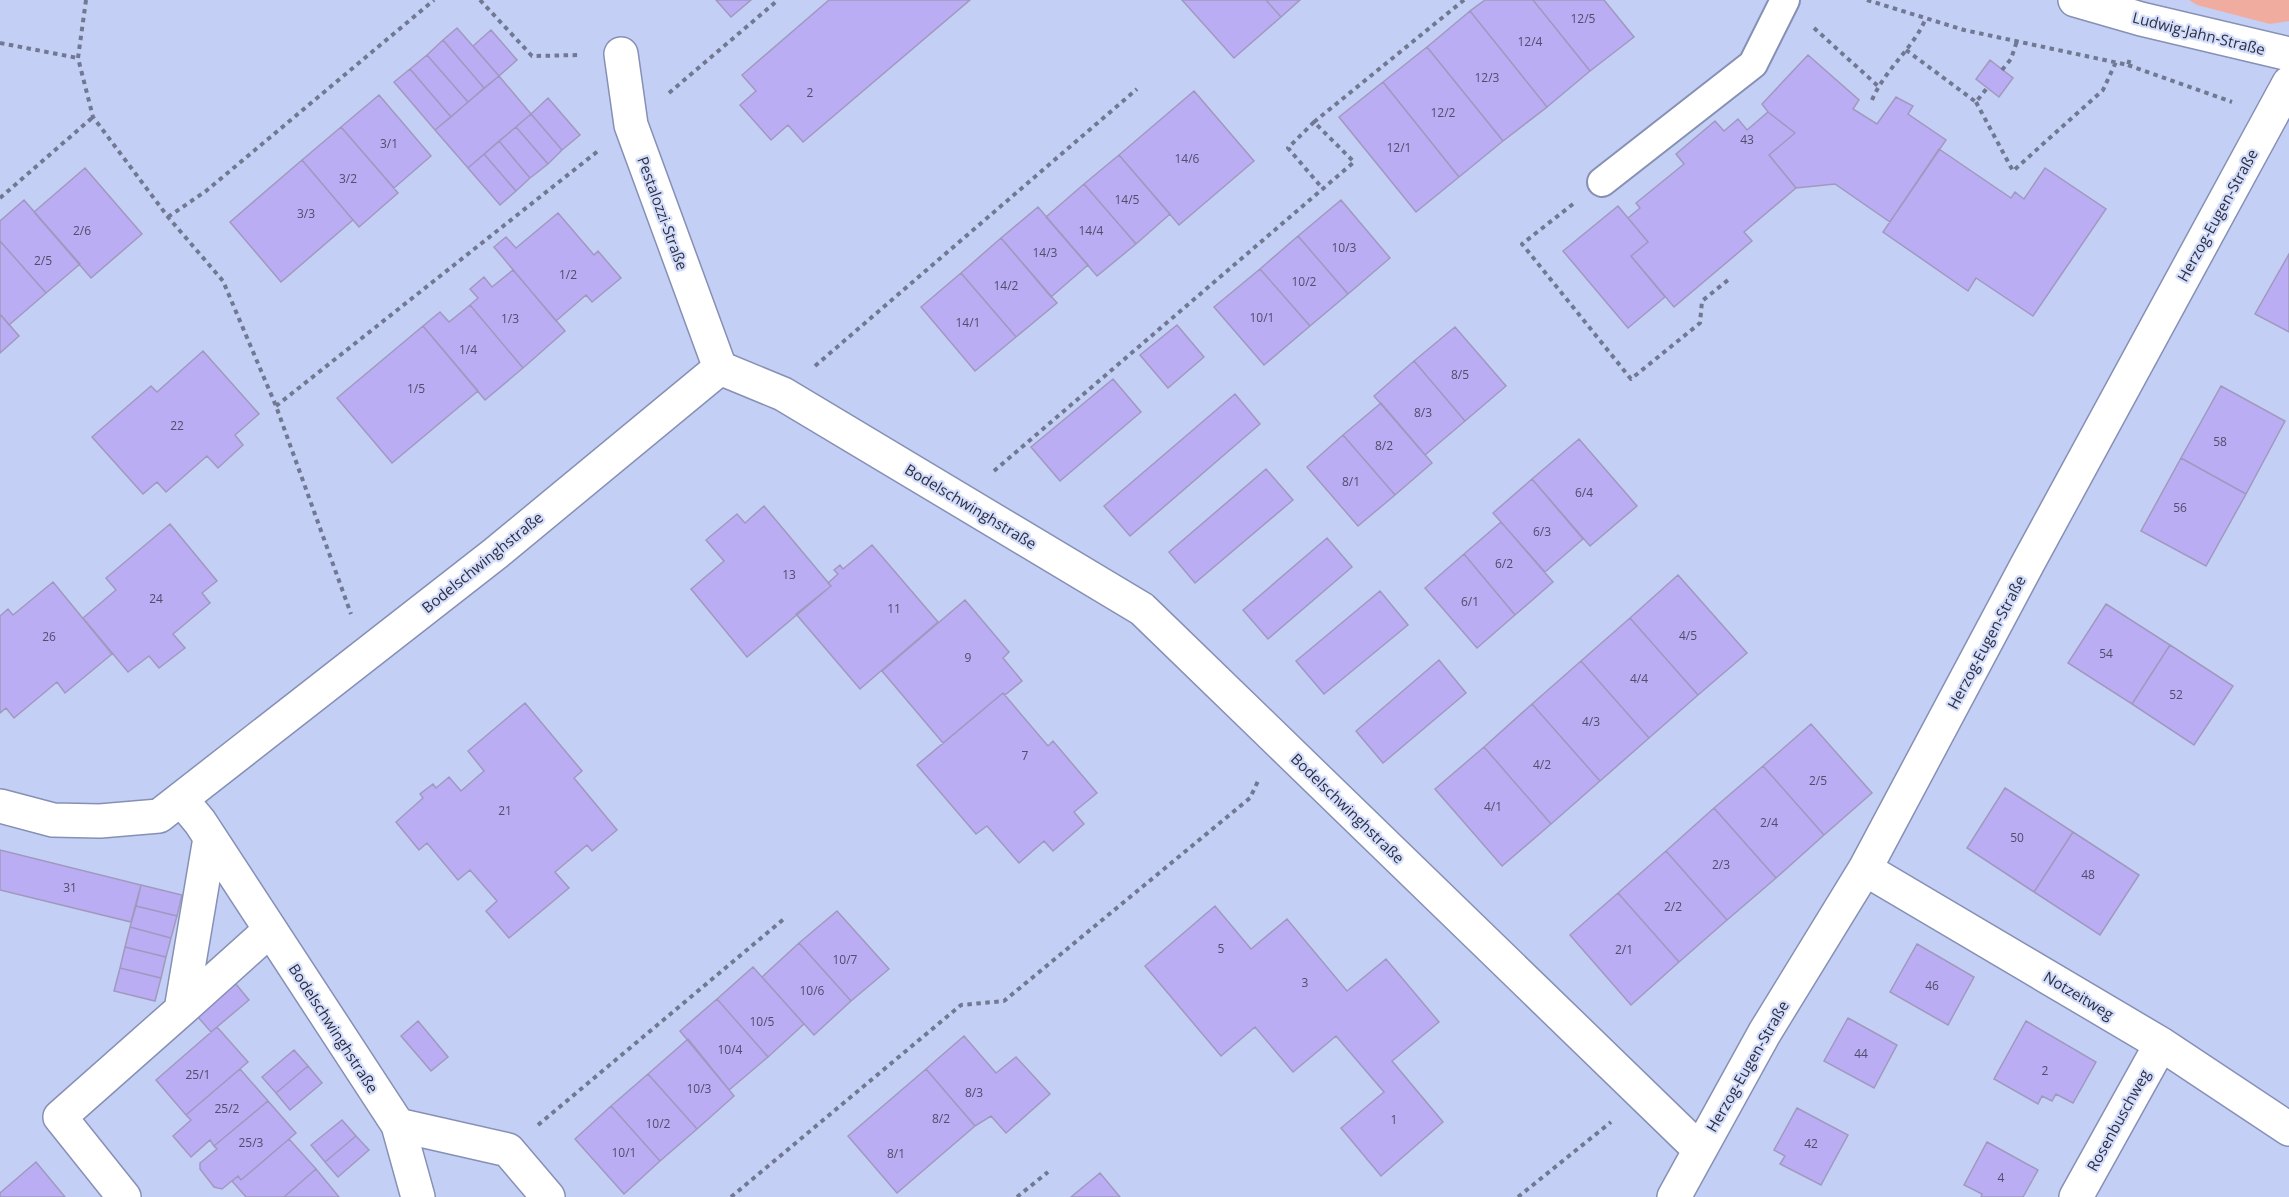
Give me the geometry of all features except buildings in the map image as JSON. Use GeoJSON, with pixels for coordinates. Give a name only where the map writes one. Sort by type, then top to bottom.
{"type":"FeatureCollection","features":[{"type":"Feature","properties":{"kind":"street","name":"Ludwig-Jahn-Straße"},"geometry":{"type":"LineString","coordinates":[[2075,0],[2141,19],[2289,54]]}},
{"type":"Feature","properties":{"kind":"street","name":"Pestalozzi-Straße"},"geometry":{"type":"LineString","coordinates":[[621,54],[631,125],[720,368]]}},
{"type":"Feature","properties":{"kind":"street","name":"Herzog-Eugen-Straße"},"geometry":{"type":"LineString","coordinates":[[1674,1197],[1765,1032],[1865,869],[2289,83]]}},
{"type":"Feature","properties":{"kind":"street","name":"Bodelschwinghstraße"},"geometry":{"type":"LineString","coordinates":[[0,806],[53,820],[100,821],[159,816],[496,552],[720,368],[783,394],[1142,609],[1700,1150]]}},
{"type":"Feature","properties":{"kind":"street","name":"Bodelschwinghstraße"},"geometry":{"type":"LineString","coordinates":[[181,799],[210,838],[398,1125],[418,1197]]}},
{"type":"Feature","properties":{"kind":"street"},"geometry":{"type":"LineString","coordinates":[[181,1010],[210,838]]}},
{"type":"Feature","properties":{"kind":"street","name":"Notzeitweg"},"geometry":{"type":"LineString","coordinates":[[1865,869],[2161,1044],[2289,1128]]}},
{"type":"Feature","properties":{"kind":"street"},"geometry":{"type":"LineString","coordinates":[[124,1197],[60,1118],[270,930]]}},
{"type":"Feature","properties":{"kind":"street","name":"Rosenbuschweg"},"geometry":{"type":"LineString","coordinates":[[2076,1197],[2161,1044]]}},
{"type":"Feature","properties":{"kind":"street"},"geometry":{"type":"LineString","coordinates":[[398,1125],[508,1150],[548,1197]]}},
{"type":"Feature","properties":{"kind":"lane"},"geometry":{"type":"LineString","coordinates":[[1602,182],[1753,64],[1784,1]]}},
{"type":"Feature","properties":{"kind":"path"},"geometry":{"type":"LineString","coordinates":[[86,0],[78,58],[93,117],[168,218],[223,281],[276,406],[351,615]]}},
{"type":"Feature","properties":{"kind":"path"},"geometry":{"type":"LineString","coordinates":[[168,218],[206,190],[434,0]]}},
{"type":"Feature","properties":{"kind":"path"},"geometry":{"type":"LineString","coordinates":[[480,0],[532,56],[621,54]]}},
{"type":"Feature","properties":{"kind":"path"},"geometry":{"type":"LineString","coordinates":[[276,406],[631,125],[778,0]]}},
{"type":"Feature","properties":{"kind":"path"},"geometry":{"type":"LineString","coordinates":[[1323,189],[1288,148],[1314,122],[1464,0]]}},
{"type":"Feature","properties":{"kind":"path"},"geometry":{"type":"LineString","coordinates":[[1867,0],[1926,18],[2017,41],[2128,65],[2271,116]]}},
{"type":"Feature","properties":{"kind":"path"},"geometry":{"type":"LineString","coordinates":[[1784,1],[1878,86]]}},
{"type":"Feature","properties":{"kind":"path"},"geometry":{"type":"LineString","coordinates":[[1872,100],[1878,86],[1920,32],[1926,18]]}},
{"type":"Feature","properties":{"kind":"path"},"geometry":{"type":"LineString","coordinates":[[2128,65],[2141,19]]}},
{"type":"Feature","properties":{"kind":"path"},"geometry":{"type":"LineString","coordinates":[[2002,70],[2011,59],[2017,41]]}},
{"type":"Feature","properties":{"kind":"path"},"geometry":{"type":"LineString","coordinates":[[0,43],[78,58]]}},
{"type":"Feature","properties":{"kind":"path"},"geometry":{"type":"LineString","coordinates":[[1906,50],[1976,102],[2013,171],[2103,90],[2116,62]]}},
{"type":"Feature","properties":{"kind":"path"},"geometry":{"type":"LineString","coordinates":[[1976,102],[1988,88]]}},
{"type":"Feature","properties":{"kind":"path"},"geometry":{"type":"LineString","coordinates":[[783,394],[1137,89]]}},
{"type":"Feature","properties":{"kind":"path"},"geometry":{"type":"LineString","coordinates":[[0,198],[93,117]]}},
{"type":"Feature","properties":{"kind":"path"},"geometry":{"type":"LineString","coordinates":[[961,499],[1354,162],[1314,122]]}},
{"type":"Feature","properties":{"kind":"path"},"geometry":{"type":"LineString","coordinates":[[1602,182],[1522,244],[1631,379],[1700,323],[1702,301],[1728,280]]}},
{"type":"Feature","properties":{"kind":"path"},"geometry":{"type":"LineString","coordinates":[[731,1197],[961,1005],[1004,1001],[1250,798],[1278,740]]}},
{"type":"Feature","properties":{"kind":"path"},"geometry":{"type":"LineString","coordinates":[[508,1150],[785,918]]}},
{"type":"Feature","properties":{"kind":"path"},"geometry":{"type":"LineString","coordinates":[[1518,1197],[1644,1095]]}},
{"type":"Feature","properties":{"kind":"path"},"geometry":{"type":"LineString","coordinates":[[1017,1197],[1048,1172]]}},
{"type":"Feature","properties":{"kind":"shaded area"},"geometry":{"type":"Polygon","coordinates":[[[2189,0],[2289,0],[2289,21],[2270,24],[2197,5],[2189,0]]]}}]}
